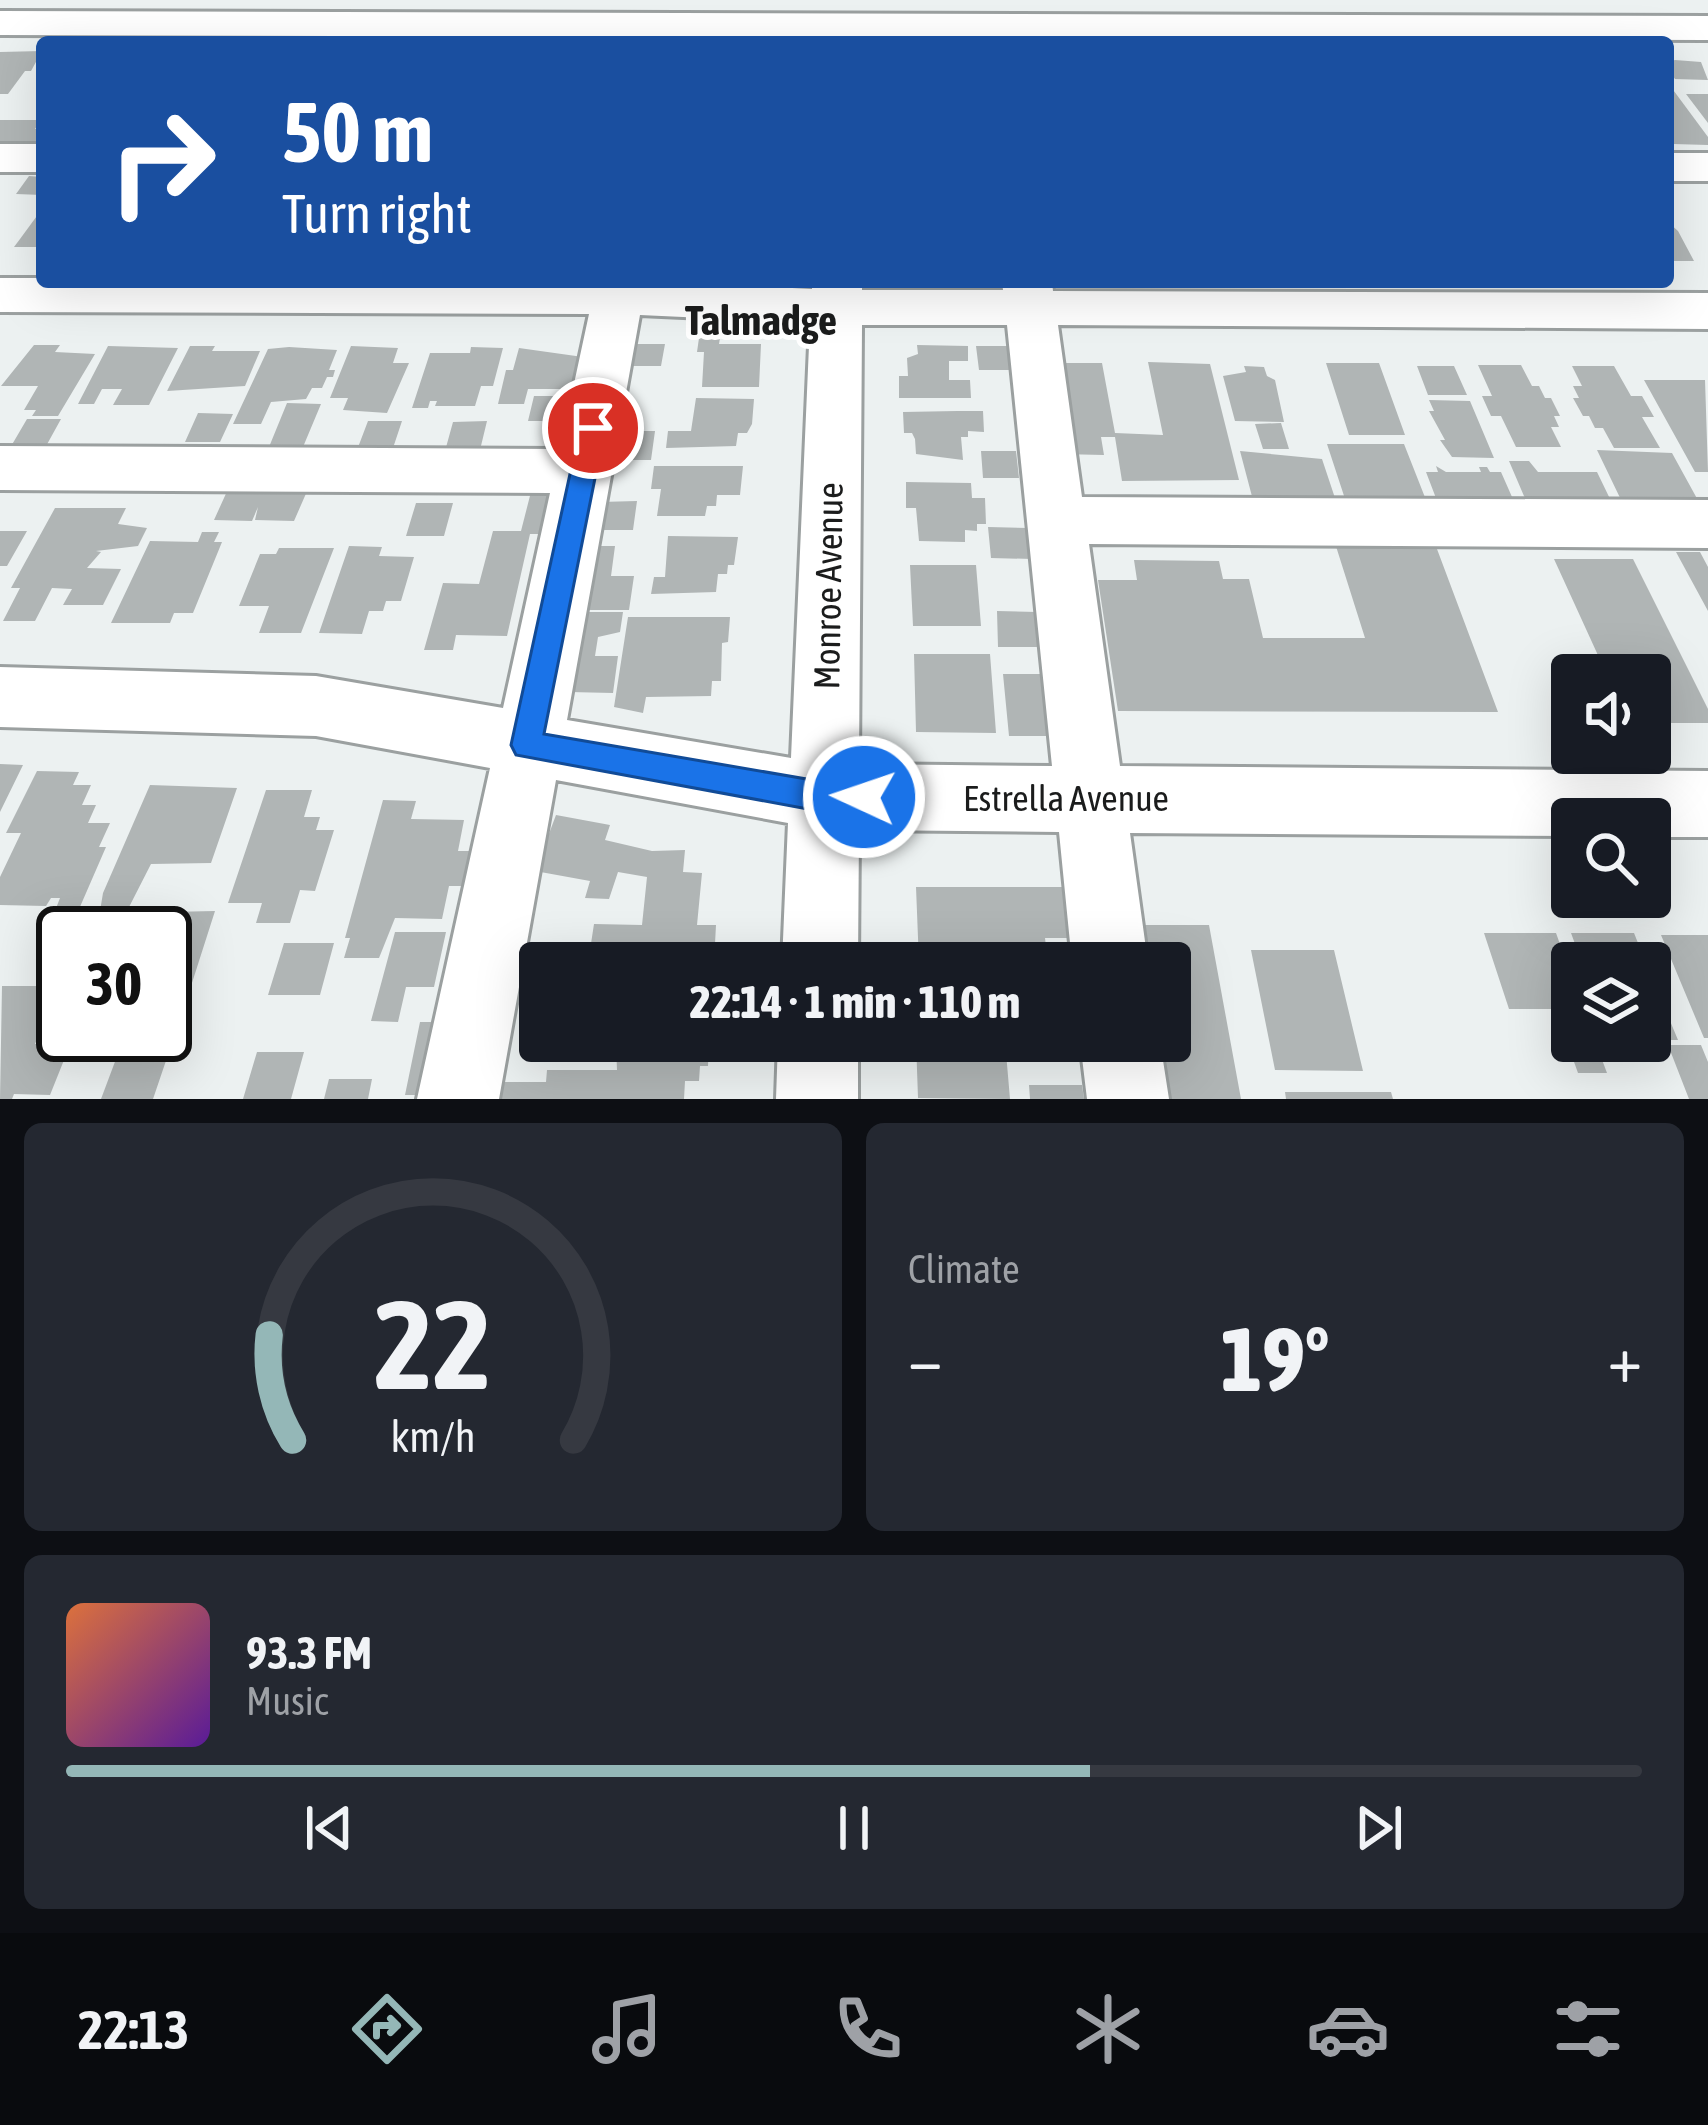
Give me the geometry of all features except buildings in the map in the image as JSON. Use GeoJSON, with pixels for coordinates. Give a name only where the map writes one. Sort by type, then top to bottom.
{"type":"FeatureCollection","features":[{"type":"Feature","properties":{"kind":"street"},"geometry":{"type":"LineString","coordinates":[[0,23],[1708,28]]}},
{"type":"Feature","properties":{"kind":"street"},"geometry":{"type":"LineString","coordinates":[[0,158],[36,158]]}},
{"type":"Feature","properties":{"kind":"street"},"geometry":{"type":"LineString","coordinates":[[1674,166],[1708,167]]}},
{"type":"Feature","properties":{"kind":"street"},"geometry":{"type":"LineString","coordinates":[[458,1099],[620,290]]}},
{"type":"Feature","properties":{"kind":"street"},"geometry":{"type":"LineString","coordinates":[[0,295],[620,290],[1028,294],[1708,311]]}},
{"type":"Feature","properties":{"kind":"street","name":"Monroe Avenue"},"geometry":{"type":"LineString","coordinates":[[821,942],[835,294]]}},
{"type":"Feature","properties":{"kind":"street"},"geometry":{"type":"LineString","coordinates":[[1028,294],[1107,942]]}},
{"type":"Feature","properties":{"kind":"street"},"geometry":{"type":"LineString","coordinates":[[0,468],[584,471]]}},
{"type":"Feature","properties":{"kind":"street"},"geometry":{"type":"LineString","coordinates":[[1055,520],[1708,524]]}},
{"type":"Feature","properties":{"kind":"street","name":"Estrella Avenue"},"geometry":{"type":"LineString","coordinates":[[0,698],[316,706],[824,797],[1708,804]]}},
{"type":"Feature","properties":{"kind":"street"},"geometry":{"type":"LineString","coordinates":[[817,1099],[818,1062]]}},
{"type":"Feature","properties":{"kind":"street"},"geometry":{"type":"LineString","coordinates":[[1123,1062],[1128,1099]]}},
{"type":"Feature","properties":{"kind":"district","name":"Talmadge"},"geometry":{"type":"Point","coordinates":[761,320]}},
{"type":"Feature","properties":{"kind":"route"},"geometry":{"type":"LineString","coordinates":[[593,428],[526,745],[824,797],[864,797]]}}]}
